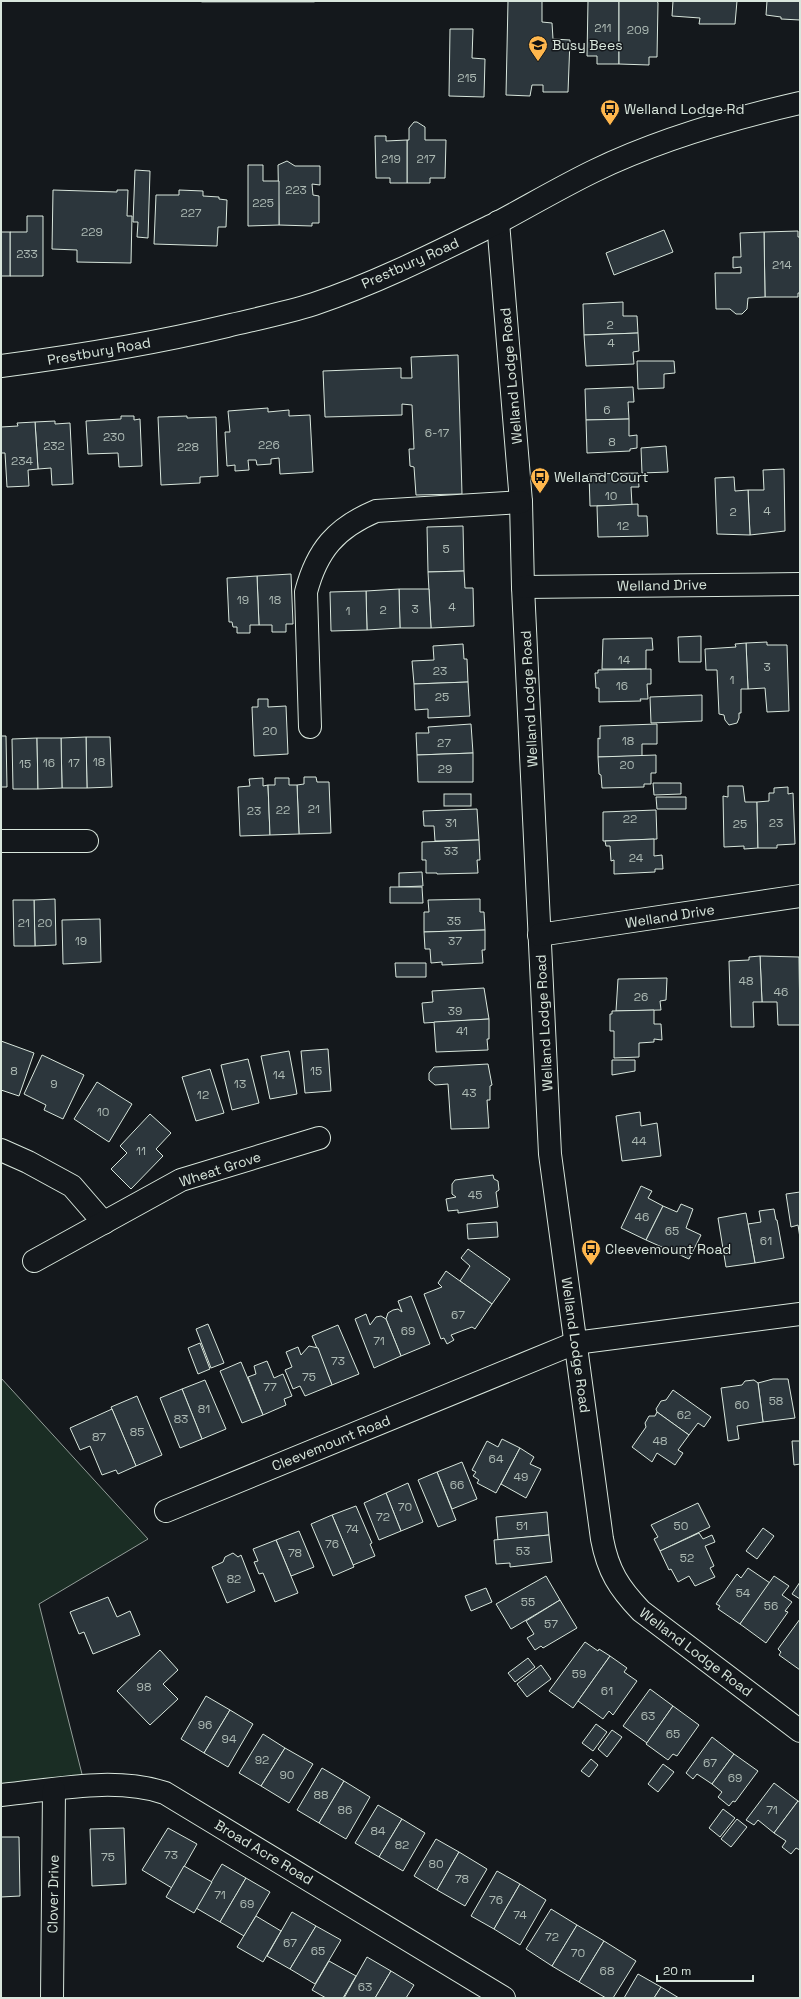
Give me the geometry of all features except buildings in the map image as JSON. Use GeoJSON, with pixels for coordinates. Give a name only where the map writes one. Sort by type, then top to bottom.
{"type":"FeatureCollection","features":[{"type":"Feature","properties":{"kind":"street","name":"Prestbury Road"},"geometry":{"type":"LineString","coordinates":[[1,366],[89,354],[189,335],[314,304],[415,262],[498,222],[582,177],[648,148],[700,129],[800,103]]}},
{"type":"Feature","properties":{"kind":"street","name":"Welland Lodge Road"},"geometry":{"type":"LineString","coordinates":[[498,222],[521,502],[523,587],[550,1154],[602,1539],[606,1558],[613,1576],[625,1595],[641,1611],[800,1731]]}},
{"type":"Feature","properties":{"kind":"street"},"geometry":{"type":"LineString","coordinates":[[310,727],[306,592],[311,574],[319,557],[330,542],[354,521],[376,510],[521,502]]}},
{"type":"Feature","properties":{"kind":"street","name":"Welland Drive"},"geometry":{"type":"LineString","coordinates":[[523,587],[800,584]]}},
{"type":"Feature","properties":{"kind":"street"},"geometry":{"type":"LineString","coordinates":[[1,841],[87,841]]}},
{"type":"Feature","properties":{"kind":"street","name":"Welland Drive"},"geometry":{"type":"LineString","coordinates":[[540,935],[800,896]]}},
{"type":"Feature","properties":{"kind":"street","name":"Wheat Grove"},"geometry":{"type":"LineString","coordinates":[[34,1261],[181,1180],[319,1138]]}},
{"type":"Feature","properties":{"kind":"street"},"geometry":{"type":"LineString","coordinates":[[1,1150],[28,1162],[72,1186],[104,1222]]}},
{"type":"Feature","properties":{"kind":"street","name":"Cleevemount Road"},"geometry":{"type":"LineString","coordinates":[[166,1511],[575,1343],[800,1314]]}},
{"type":"Feature","properties":{"kind":"street","name":"Broad Acre Road"},"geometry":{"type":"LineString","coordinates":[[1,1795],[99,1784],[135,1785],[165,1793],[504,1998]]}},
{"type":"Feature","properties":{"kind":"street","name":"Clover Drive"},"geometry":{"type":"LineString","coordinates":[[52,1998],[54,1790]]}},
{"type":"Feature","properties":{"kind":"green space"},"geometry":{"type":"Polygon","coordinates":[[[314,1],[314,2],[202,2],[314,1]]]}},
{"type":"Feature","properties":{"kind":"green space"},"geometry":{"type":"Polygon","coordinates":[[[1,1378],[148,1539],[39,1604],[85,1786],[1,1793],[1,1378]]]}},
{"type":"Feature","properties":{"kind":"place","name":"Busy Bees"},"geometry":{"type":"Point","coordinates":[538,62]}},
{"type":"Feature","properties":{"kind":"place","name":"Welland Lodge Rd"},"geometry":{"type":"Point","coordinates":[610,126]}},
{"type":"Feature","properties":{"kind":"place","name":"Welland Court"},"geometry":{"type":"Point","coordinates":[540,494]}},
{"type":"Feature","properties":{"kind":"place","name":"Cleevemount Road"},"geometry":{"type":"Point","coordinates":[591,1266]}}]}
